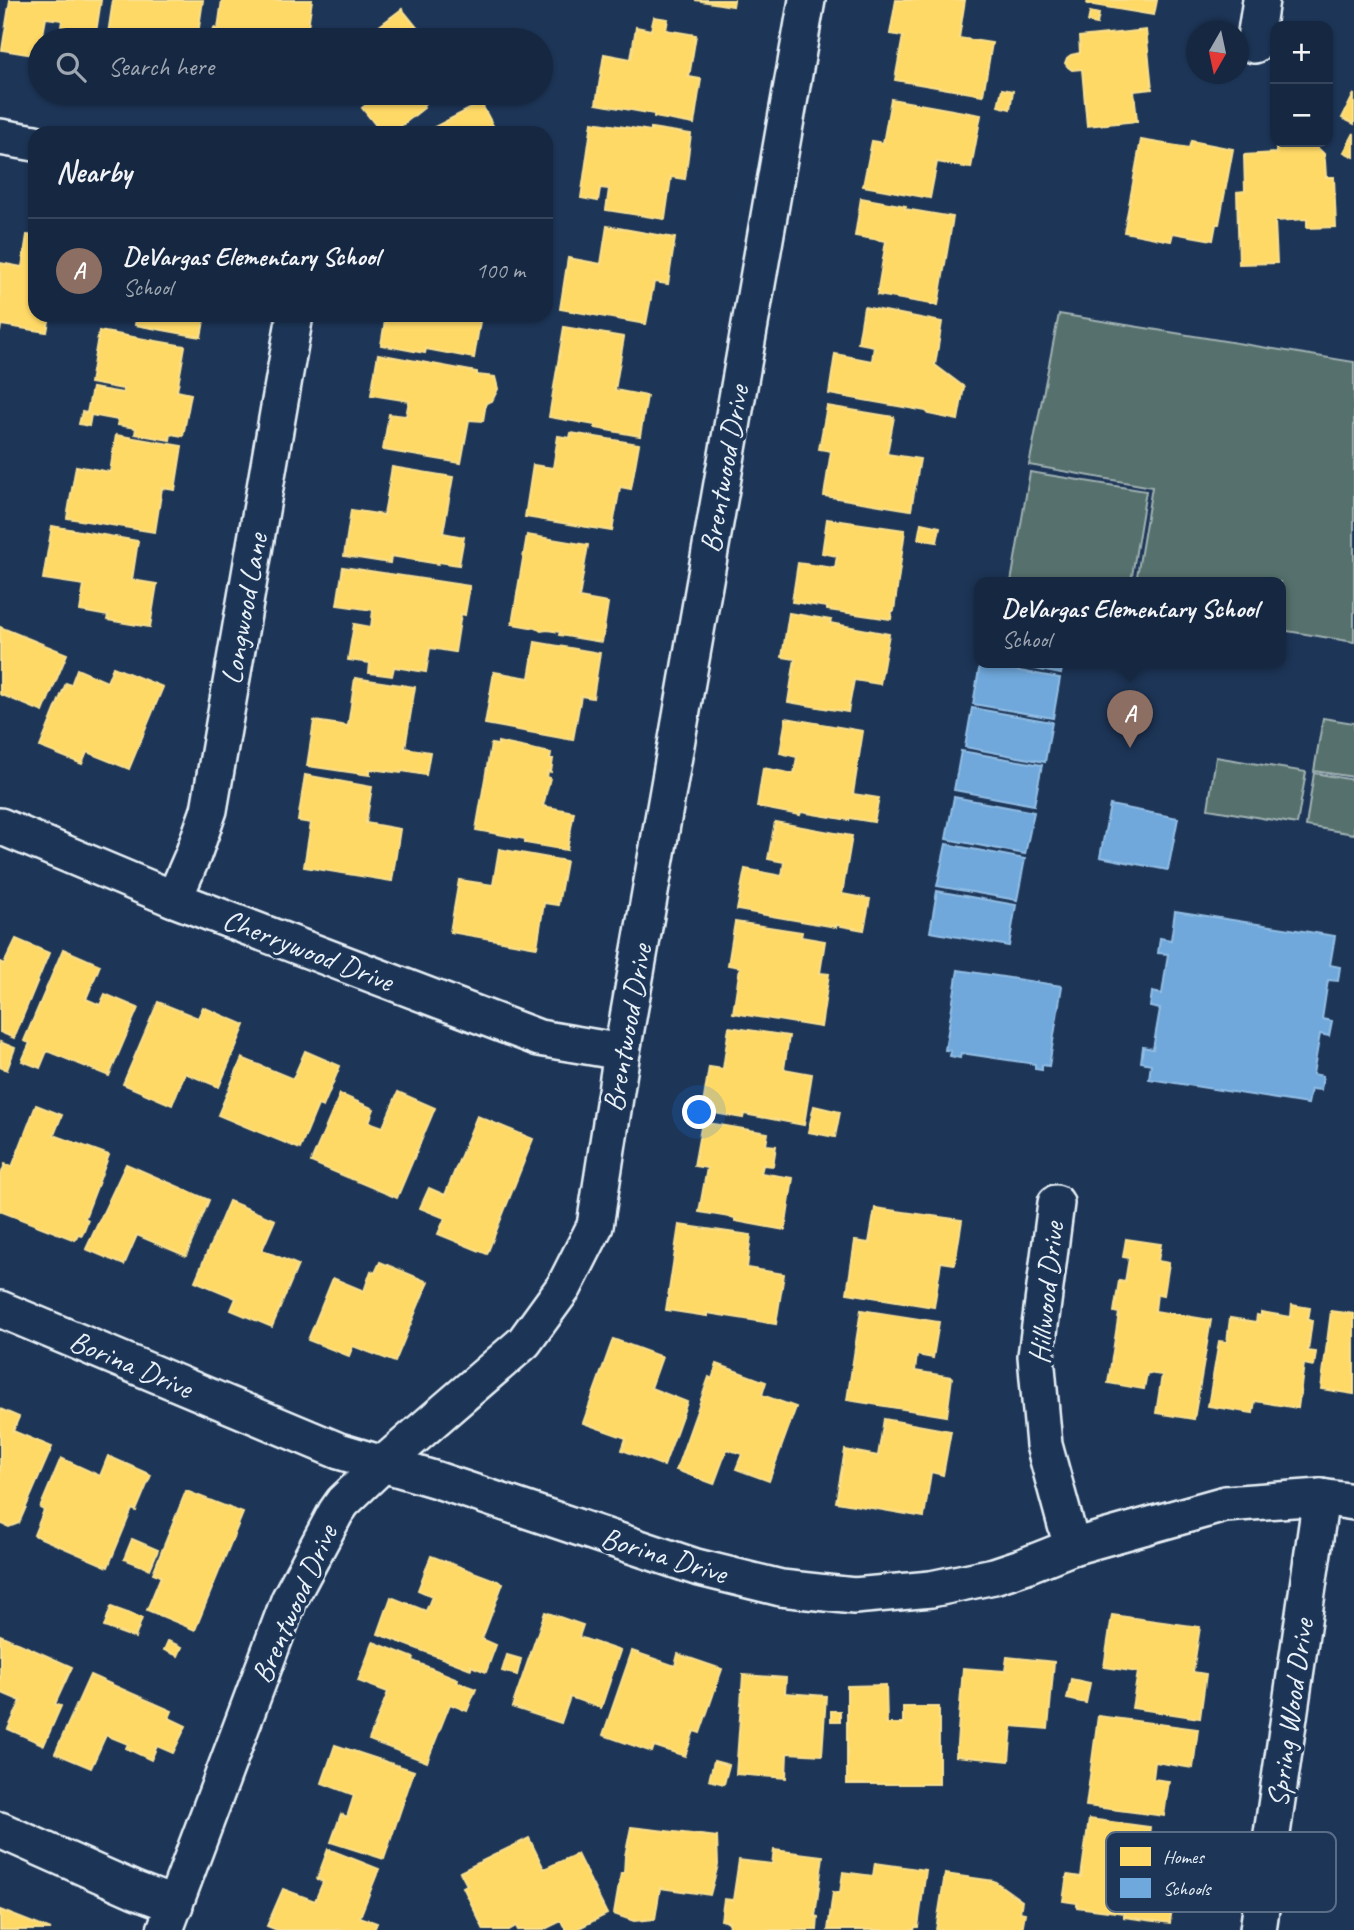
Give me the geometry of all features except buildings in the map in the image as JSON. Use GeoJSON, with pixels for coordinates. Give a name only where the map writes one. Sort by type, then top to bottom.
{"type":"FeatureCollection","features":[{"type":"Feature","properties":{"kind":"street","name":"Brentwood Drive"},"geometry":{"type":"LineString","coordinates":[[170,1917],[289,1600],[336,1512],[383,1464],[524,1342],[564,1287],[595,1226],[622,1052],[807,0]]}},
{"type":"Feature","properties":{"kind":"street"},"geometry":{"type":"LineString","coordinates":[[1254,46],[1261,0]]}},
{"type":"Feature","properties":{"kind":"street"},"geometry":{"type":"LineString","coordinates":[[0,137],[28,142]]}},
{"type":"Feature","properties":{"kind":"street","name":"Longwood Lane"},"geometry":{"type":"LineString","coordinates":[[174,899],[209,810],[294,322]]}},
{"type":"Feature","properties":{"kind":"street","name":"Cherrywood Drive"},"geometry":{"type":"LineString","coordinates":[[0,826],[174,899],[539,1038],[622,1052]]}},
{"type":"Feature","properties":{"kind":"street","name":"Hillwood Drive"},"geometry":{"type":"LineString","coordinates":[[1056,1203],[1036,1356],[1044,1445],[1072,1547]]}},
{"type":"Feature","properties":{"kind":"street","name":"Borina Drive"},"geometry":{"type":"LineString","coordinates":[[0,1310],[339,1451],[437,1480],[696,1567],[781,1588],[854,1596],[931,1589],[994,1576],[1072,1547],[1225,1504],[1337,1500]]}},
{"type":"Feature","properties":{"kind":"street","name":"Spring Wood Drive"},"geometry":{"type":"LineString","coordinates":[[1276,1832],[1337,1500]]}},
{"type":"Feature","properties":{"kind":"street"},"geometry":{"type":"LineString","coordinates":[[0,1830],[135,1890],[170,1917]]}},
{"type":"Feature","properties":{"kind":"street","name":"Spring Wood Drive"},"geometry":{"type":"LineString","coordinates":[[1258,1930],[1261,1912]]}},
{"type":"Feature","properties":{"kind":"green space"},"geometry":{"type":"Polygon","coordinates":[[[1059,314],[1354,362],[1354,642],[1286,631],[1286,577],[1137,577],[1152,487],[1029,465],[1059,314]]]}},
{"type":"Feature","properties":{"kind":"green space"},"geometry":{"type":"Polygon","coordinates":[[[1030,472],[1146,491],[1132,577],[1012,577],[1030,472]]]}},
{"type":"Feature","properties":{"kind":"green space"},"geometry":{"type":"Polygon","coordinates":[[[1323,718],[1354,723],[1354,777],[1314,771],[1323,718]]]}},
{"type":"Feature","properties":{"kind":"green space"},"geometry":{"type":"Polygon","coordinates":[[[1216,757],[1306,772],[1297,824],[1208,809],[1216,757]]]}},
{"type":"Feature","properties":{"kind":"green space"},"geometry":{"type":"Polygon","coordinates":[[[1314,773],[1354,780],[1354,834],[1306,826],[1314,773]]]}},
{"type":"Feature","properties":{"kind":"place","name":"DeVargas Elementary School"},"geometry":{"type":"Point","coordinates":[1130,748]}}]}
